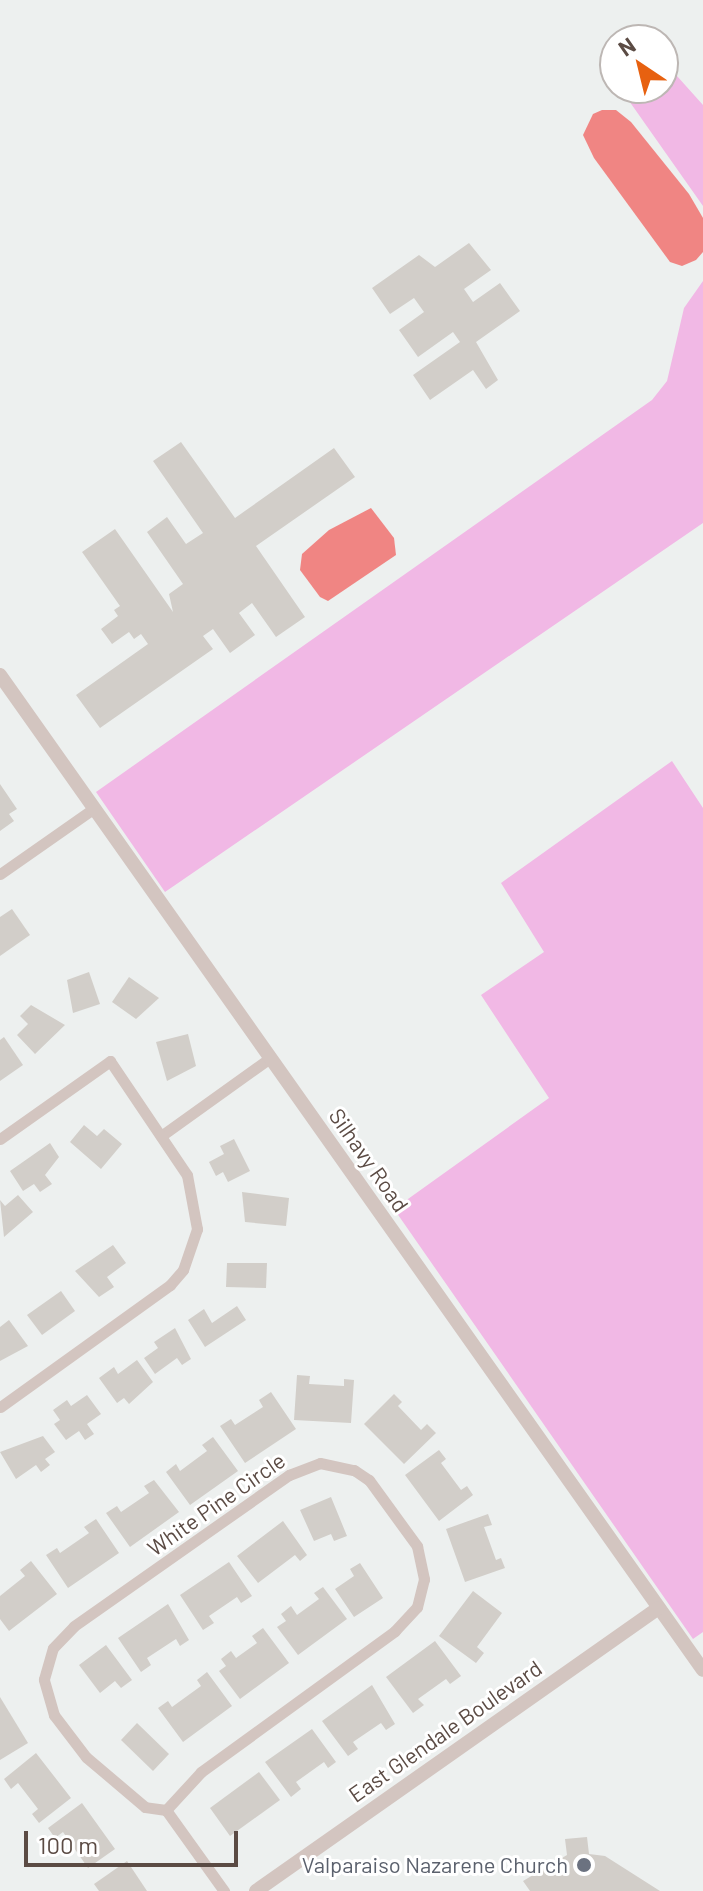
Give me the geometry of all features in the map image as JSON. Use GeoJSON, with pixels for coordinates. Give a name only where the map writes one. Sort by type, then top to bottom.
{"type":"FeatureCollection","features":[{"type":"Feature","properties":{"kind":"street","name":"Silhavy Road"},"geometry":{"type":"LineString","coordinates":[[0,675],[703,1670]]}},
{"type":"Feature","properties":{"kind":"street"},"geometry":{"type":"LineString","coordinates":[[0,874],[93,809]]}},
{"type":"Feature","properties":{"kind":"street"},"geometry":{"type":"LineString","coordinates":[[161,1136],[270,1058]]}},
{"type":"Feature","properties":{"kind":"street"},"geometry":{"type":"LineString","coordinates":[[0,1139],[110,1061],[187,1175],[197,1210],[197,1229],[183,1270],[155,1299],[0,1407]]}},
{"type":"Feature","properties":{"kind":"street","name":"White Pine Circle"},"geometry":{"type":"LineString","coordinates":[[320,1463],[354,1470],[381,1493],[417,1546],[424,1579],[417,1607],[395,1631],[201,1772],[166,1810],[145,1807],[68,1736],[45,1696],[44,1679],[53,1648],[74,1626],[289,1475],[320,1463]]}},
{"type":"Feature","properties":{"kind":"street","name":"East Glendale Boulevard"},"geometry":{"type":"LineString","coordinates":[[256,1891],[659,1608]]}},
{"type":"Feature","properties":{"kind":"street"},"geometry":{"type":"LineString","coordinates":[[166,1810],[224,1891]]}},
{"type":"Feature","properties":{"kind":"shaded area"},"geometry":{"type":"Polygon","coordinates":[[[679,78],[703,105],[703,206],[631,104],[679,104],[679,78]]]}},
{"type":"Feature","properties":{"kind":"shaded area"},"geometry":{"type":"Polygon","coordinates":[[[616,110],[631,122],[689,194],[703,218],[703,252],[696,260],[682,266],[670,262],[594,158],[583,135],[593,114],[616,110]]]}},
{"type":"Feature","properties":{"kind":"shaded area"},"geometry":{"type":"Polygon","coordinates":[[[703,281],[703,523],[165,892],[96,792],[652,400],[667,381],[684,308],[703,281]]]}},
{"type":"Feature","properties":{"kind":"shaded area"},"geometry":{"type":"Polygon","coordinates":[[[371,508],[394,538],[396,555],[328,601],[320,597],[300,570],[302,554],[329,530],[371,508]]]}},
{"type":"Feature","properties":{"kind":"shaded area"},"geometry":{"type":"Polygon","coordinates":[[[672,761],[703,808],[703,1632],[693,1639],[394,1209],[549,1098],[481,995],[544,952],[501,883],[672,761]]]}},
{"type":"Feature","properties":{"kind":"building"},"geometry":{"type":"Polygon","coordinates":[[[469,243],[491,270],[464,289],[473,302],[500,283],[520,311],[476,342],[498,380],[486,389],[473,370],[430,400],[413,375],[460,342],[453,332],[418,357],[399,330],[424,312],[414,298],[390,314],[372,288],[419,255],[435,267],[469,243]]]}},
{"type":"Feature","properties":{"kind":"building"},"geometry":{"type":"Polygon","coordinates":[[[181,442],[235,518],[334,448],[355,477],[256,546],[305,617],[276,637],[252,603],[239,613],[255,635],[230,653],[213,629],[203,636],[213,649],[100,728],[76,695],[148,644],[141,634],[134,639],[129,632],[112,644],[101,629],[118,616],[114,610],[120,606],[82,552],[115,529],[173,612],[169,594],[183,584],[147,532],[167,517],[186,544],[203,533],[153,461],[181,442]]]}},
{"type":"Feature","properties":{"kind":"building"},"geometry":{"type":"Polygon","coordinates":[[[0,784],[17,809],[9,814],[14,821],[0,831],[0,784]]]}},
{"type":"Feature","properties":{"kind":"building"},"geometry":{"type":"Polygon","coordinates":[[[12,909],[30,935],[0,956],[0,917],[12,909]]]}},
{"type":"Feature","properties":{"kind":"building"},"geometry":{"type":"Polygon","coordinates":[[[89,972],[100,1004],[73,1013],[67,980],[89,972]]]}},
{"type":"Feature","properties":{"kind":"building"},"geometry":{"type":"Polygon","coordinates":[[[129,977],[159,998],[136,1019],[112,1002],[129,977]]]}},
{"type":"Feature","properties":{"kind":"building"},"geometry":{"type":"Polygon","coordinates":[[[31,1005],[65,1025],[35,1054],[17,1035],[28,1024],[20,1016],[31,1005]]]}},
{"type":"Feature","properties":{"kind":"building"},"geometry":{"type":"Polygon","coordinates":[[[188,1034],[196,1066],[167,1081],[156,1042],[188,1034]]]}},
{"type":"Feature","properties":{"kind":"building"},"geometry":{"type":"Polygon","coordinates":[[[4,1037],[23,1065],[0,1081],[0,1040],[4,1037]]]}},
{"type":"Feature","properties":{"kind":"building"},"geometry":{"type":"Polygon","coordinates":[[[84,1125],[97,1136],[104,1129],[122,1144],[101,1169],[70,1142],[84,1125]]]}},
{"type":"Feature","properties":{"kind":"building"},"geometry":{"type":"Polygon","coordinates":[[[234,1139],[250,1171],[228,1182],[223,1172],[216,1176],[209,1162],[224,1154],[220,1146],[234,1139]]]}},
{"type":"Feature","properties":{"kind":"building"},"geometry":{"type":"Polygon","coordinates":[[[50,1143],[59,1157],[45,1175],[52,1184],[40,1192],[34,1184],[23,1191],[10,1171],[50,1143]]]}},
{"type":"Feature","properties":{"kind":"building"},"geometry":{"type":"Polygon","coordinates":[[[242,1192],[289,1198],[286,1226],[245,1222],[242,1192]]]}},
{"type":"Feature","properties":{"kind":"building"},"geometry":{"type":"Polygon","coordinates":[[[18,1195],[33,1212],[4,1237],[0,1200],[5,1206],[18,1195]]]}},
{"type":"Feature","properties":{"kind":"building"},"geometry":{"type":"Polygon","coordinates":[[[113,1245],[126,1263],[107,1277],[114,1287],[99,1297],[75,1271],[113,1245]]]}},
{"type":"Feature","properties":{"kind":"building"},"geometry":{"type":"Polygon","coordinates":[[[227,1263],[267,1263],[266,1288],[226,1287],[227,1263]]]}},
{"type":"Feature","properties":{"kind":"building"},"geometry":{"type":"Polygon","coordinates":[[[61,1291],[75,1311],[42,1335],[27,1315],[61,1291]]]}},
{"type":"Feature","properties":{"kind":"building"},"geometry":{"type":"Polygon","coordinates":[[[237,1306],[246,1320],[205,1347],[188,1320],[204,1309],[212,1323],[237,1306]]]}},
{"type":"Feature","properties":{"kind":"building"},"geometry":{"type":"Polygon","coordinates":[[[9,1320],[28,1346],[0,1361],[0,1327],[9,1320]]]}},
{"type":"Feature","properties":{"kind":"building"},"geometry":{"type":"Polygon","coordinates":[[[175,1328],[191,1359],[182,1365],[177,1358],[155,1374],[144,1358],[158,1348],[154,1342],[175,1328]]]}},
{"type":"Feature","properties":{"kind":"building"},"geometry":{"type":"Polygon","coordinates":[[[137,1360],[153,1382],[129,1404],[124,1398],[117,1403],[99,1378],[114,1367],[118,1374],[137,1360]]]}},
{"type":"Feature","properties":{"kind":"building"},"geometry":{"type":"Polygon","coordinates":[[[297,1375],[310,1376],[309,1384],[344,1386],[344,1379],[354,1380],[351,1423],[294,1420],[297,1375]]]}},
{"type":"Feature","properties":{"kind":"building"},"geometry":{"type":"Polygon","coordinates":[[[271,1392],[296,1429],[245,1463],[220,1426],[231,1419],[235,1425],[263,1407],[259,1400],[271,1392]]]}},
{"type":"Feature","properties":{"kind":"building"},"geometry":{"type":"Polygon","coordinates":[[[394,1394],[402,1402],[398,1406],[421,1430],[427,1424],[436,1433],[404,1464],[364,1424],[394,1394]]]}},
{"type":"Feature","properties":{"kind":"building"},"geometry":{"type":"Polygon","coordinates":[[[87,1395],[101,1414],[87,1424],[94,1434],[85,1440],[79,1431],[66,1440],[54,1424],[60,1420],[53,1410],[67,1400],[71,1406],[87,1395]]]}},
{"type":"Feature","properties":{"kind":"building"},"geometry":{"type":"Polygon","coordinates":[[[43,1436],[55,1452],[45,1459],[50,1465],[41,1472],[36,1465],[16,1479],[0,1452],[43,1436]]]}},
{"type":"Feature","properties":{"kind":"building"},"geometry":{"type":"Polygon","coordinates":[[[213,1437],[238,1471],[190,1505],[166,1472],[176,1464],[180,1471],[207,1451],[202,1445],[213,1437]]]}},
{"type":"Feature","properties":{"kind":"building"},"geometry":{"type":"Polygon","coordinates":[[[439,1450],[446,1459],[441,1463],[461,1490],[467,1486],[473,1495],[439,1521],[405,1475],[439,1450]]]}},
{"type":"Feature","properties":{"kind":"building"},"geometry":{"type":"Polygon","coordinates":[[[154,1480],[179,1512],[130,1547],[106,1513],[117,1506],[121,1512],[149,1493],[144,1486],[154,1480]]]}},
{"type":"Feature","properties":{"kind":"building"},"geometry":{"type":"Polygon","coordinates":[[[331,1497],[347,1536],[334,1541],[331,1534],[314,1541],[300,1510],[331,1497]]]}},
{"type":"Feature","properties":{"kind":"building"},"geometry":{"type":"Polygon","coordinates":[[[488,1514],[492,1525],[484,1527],[496,1560],[501,1558],[505,1568],[465,1582],[446,1529],[488,1514]]]}},
{"type":"Feature","properties":{"kind":"building"},"geometry":{"type":"Polygon","coordinates":[[[96,1519],[119,1553],[68,1588],[46,1555],[57,1548],[60,1553],[89,1533],[84,1527],[96,1519]]]}},
{"type":"Feature","properties":{"kind":"building"},"geometry":{"type":"Polygon","coordinates":[[[283,1521],[307,1555],[300,1561],[295,1555],[258,1583],[237,1556],[283,1521]]]}},
{"type":"Feature","properties":{"kind":"building"},"geometry":{"type":"Polygon","coordinates":[[[31,1561],[57,1594],[9,1631],[0,1619],[0,1596],[25,1576],[20,1570],[31,1561]]]}},
{"type":"Feature","properties":{"kind":"building"},"geometry":{"type":"Polygon","coordinates":[[[229,1562],[252,1596],[241,1603],[237,1597],[209,1616],[214,1623],[203,1630],[180,1595],[229,1562]]]}},
{"type":"Feature","properties":{"kind":"building"},"geometry":{"type":"Polygon","coordinates":[[[360,1563],[383,1598],[354,1617],[335,1589],[354,1576],[350,1569],[360,1563]]]}},
{"type":"Feature","properties":{"kind":"building"},"geometry":{"type":"Polygon","coordinates":[[[323,1587],[347,1619],[298,1655],[277,1627],[286,1621],[281,1614],[291,1606],[297,1615],[319,1599],[314,1593],[323,1587]]]}},
{"type":"Feature","properties":{"kind":"building"},"geometry":{"type":"Polygon","coordinates":[[[473,1591],[502,1613],[477,1647],[484,1653],[476,1663],[439,1636],[473,1591]]]}},
{"type":"Feature","properties":{"kind":"building"},"geometry":{"type":"Polygon","coordinates":[[[168,1604],[189,1640],[180,1646],[176,1639],[147,1658],[151,1665],[141,1672],[118,1638],[168,1604]]]}},
{"type":"Feature","properties":{"kind":"building"},"geometry":{"type":"Polygon","coordinates":[[[263,1628],[289,1663],[240,1699],[219,1671],[226,1666],[221,1659],[231,1651],[236,1658],[257,1643],[252,1636],[263,1628]]]}},
{"type":"Feature","properties":{"kind":"building"},"geometry":{"type":"Polygon","coordinates":[[[435,1641],[461,1676],[450,1684],[446,1679],[418,1699],[424,1705],[413,1713],[386,1677],[435,1641]]]}},
{"type":"Feature","properties":{"kind":"building"},"geometry":{"type":"Polygon","coordinates":[[[106,1645],[132,1680],[121,1688],[115,1681],[100,1693],[79,1665],[106,1645]]]}},
{"type":"Feature","properties":{"kind":"building"},"geometry":{"type":"Polygon","coordinates":[[[207,1672],[232,1706],[183,1742],[158,1708],[168,1701],[172,1707],[201,1686],[197,1680],[207,1672]]]}},
{"type":"Feature","properties":{"kind":"building"},"geometry":{"type":"Polygon","coordinates":[[[372,1685],[395,1724],[386,1730],[381,1723],[353,1742],[358,1749],[348,1756],[322,1721],[372,1685]]]}},
{"type":"Feature","properties":{"kind":"building"},"geometry":{"type":"Polygon","coordinates":[[[0,1697],[28,1743],[0,1760],[0,1697]]]}},
{"type":"Feature","properties":{"kind":"building"},"geometry":{"type":"Polygon","coordinates":[[[137,1723],[169,1754],[153,1771],[121,1740],[137,1723]]]}},
{"type":"Feature","properties":{"kind":"building"},"geometry":{"type":"Polygon","coordinates":[[[312,1729],[336,1762],[328,1768],[324,1762],[296,1782],[301,1789],[291,1797],[265,1762],[312,1729]]]}},
{"type":"Feature","properties":{"kind":"building"},"geometry":{"type":"Polygon","coordinates":[[[36,1753],[71,1798],[39,1823],[32,1814],[38,1809],[18,1783],[11,1789],[4,1779],[36,1753]]]}},
{"type":"Feature","properties":{"kind":"building"},"geometry":{"type":"Polygon","coordinates":[[[259,1772],[280,1800],[230,1836],[210,1808],[259,1772]]]}},
{"type":"Feature","properties":{"kind":"building"},"geometry":{"type":"Polygon","coordinates":[[[82,1803],[115,1849],[88,1868],[63,1832],[55,1838],[48,1828],[82,1803]]]}},
{"type":"Feature","properties":{"kind":"building","name":"Valparaiso Nazarene Church"},"geometry":{"type":"Polygon","coordinates":[[[587,1837],[589,1854],[605,1856],[660,1891],[530,1891],[523,1881],[567,1855],[565,1839],[587,1837]]]}},
{"type":"Feature","properties":{"kind":"building"},"geometry":{"type":"Polygon","coordinates":[[[127,1861],[147,1891],[99,1891],[94,1884],[127,1861]]]}},
{"type":"Feature","properties":{"kind":"place","name":"Valparaiso Nazarene Church"},"geometry":{"type":"Point","coordinates":[584,1865]}}]}
